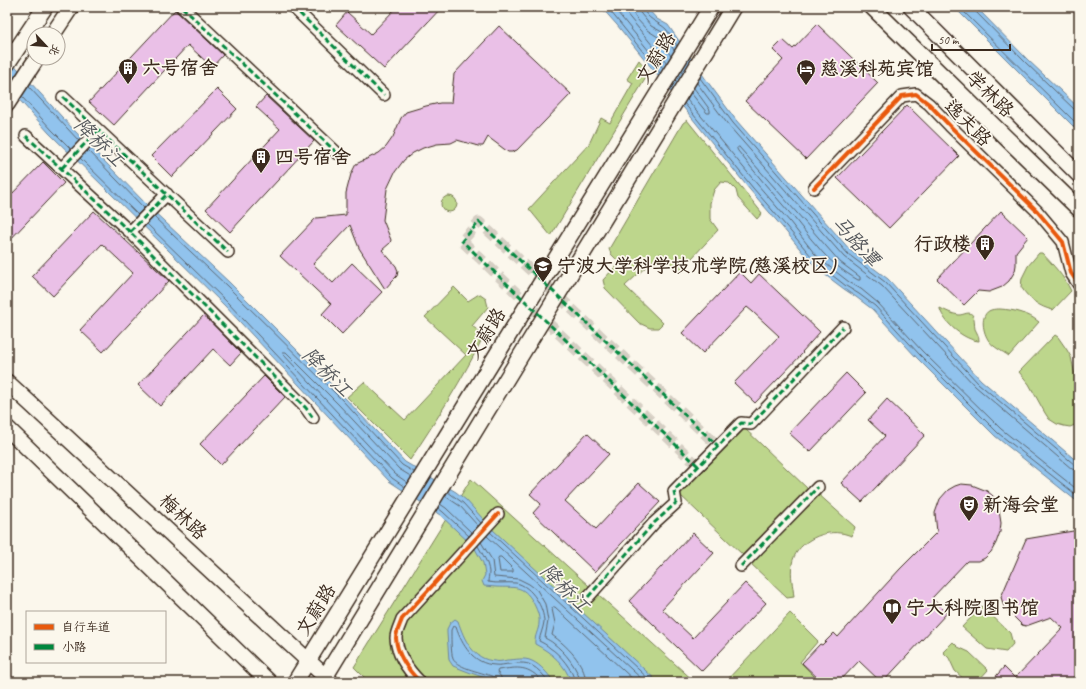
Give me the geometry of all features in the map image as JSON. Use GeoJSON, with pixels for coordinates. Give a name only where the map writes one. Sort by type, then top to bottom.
{"type":"FeatureCollection","features":[{"type":"Feature","properties":{"kind":"main road"},"geometry":{"type":"LineString","coordinates":[[7,64],[44,7]]}},
{"type":"Feature","properties":{"kind":"main road"},"geometry":{"type":"LineString","coordinates":[[58,26],[71,7]]}},
{"type":"Feature","properties":{"kind":"main road","name":"文蔚路"},"geometry":{"type":"LineString","coordinates":[[295,682],[711,7]]}},
{"type":"Feature","properties":{"kind":"main road","name":"文蔚路"},"geometry":{"type":"LineString","coordinates":[[326,680],[443,483],[733,7]]}},
{"type":"Feature","properties":{"kind":"main road","name":"学林路"},"geometry":{"type":"LineString","coordinates":[[872,7],[1079,209]]}},
{"type":"Feature","properties":{"kind":"main road","name":"学林路"},"geometry":{"type":"LineString","coordinates":[[911,7],[1079,175]]}},
{"type":"Feature","properties":{"kind":"main road"},"geometry":{"type":"LineString","coordinates":[[7,104],[32,66]]}},
{"type":"Feature","properties":{"kind":"main road","name":"梅林路"},"geometry":{"type":"LineString","coordinates":[[7,382],[309,660],[326,680]]}},
{"type":"Feature","properties":{"kind":"main road"},"geometry":{"type":"LineString","coordinates":[[7,428],[269,682]]}},
{"type":"Feature","properties":{"kind":"street"},"geometry":{"type":"LineString","coordinates":[[182,7],[337,153]]}},
{"type":"Feature","properties":{"kind":"street"},"geometry":{"type":"LineString","coordinates":[[293,7],[384,95]]}},
{"type":"Feature","properties":{"kind":"street","name":"逸夫路"},"geometry":{"type":"LineString","coordinates":[[814,188],[902,96],[916,94],[929,104],[1037,211],[1063,242],[1071,273],[1079,285]]}},
{"type":"Feature","properties":{"kind":"street"},"geometry":{"type":"LineString","coordinates":[[63,97],[228,252]]}},
{"type":"Feature","properties":{"kind":"street"},"geometry":{"type":"LineString","coordinates":[[62,168],[98,130]]}},
{"type":"Feature","properties":{"kind":"street"},"geometry":{"type":"LineString","coordinates":[[26,136],[130,232],[306,408],[313,418]]}},
{"type":"Feature","properties":{"kind":"street"},"geometry":{"type":"LineString","coordinates":[[130,232],[167,194]]}},
{"type":"Feature","properties":{"kind":"street"},"geometry":{"type":"LineString","coordinates":[[588,597],[654,523],[676,503],[674,491],[741,423],[752,424],[843,327]]}},
{"type":"Feature","properties":{"kind":"street"},"geometry":{"type":"LineString","coordinates":[[742,566],[818,487]]}},
{"type":"Feature","properties":{"kind":"street"},"geometry":{"type":"LineString","coordinates":[[420,682],[409,672],[400,654],[396,636],[402,619],[497,515]]}},
{"type":"Feature","properties":{"kind":"green space"},"geometry":{"type":"Polygon","coordinates":[[[639,60],[647,70],[647,76],[551,236],[529,209],[589,144],[601,118],[610,123],[633,83],[627,79],[639,60]]]}},
{"type":"Feature","properties":{"kind":"green space"},"geometry":{"type":"Polygon","coordinates":[[[687,120],[762,213],[757,219],[738,198],[736,190],[729,183],[721,182],[714,190],[710,203],[710,219],[718,230],[679,272],[661,253],[625,286],[663,323],[658,328],[650,328],[639,323],[605,288],[603,280],[616,266],[618,261],[611,254],[609,249],[683,123],[687,120]]]}},
{"type":"Feature","properties":{"kind":"green space"},"geometry":{"type":"Polygon","coordinates":[[[449,196],[456,201],[457,204],[452,211],[449,212],[442,207],[441,204],[446,197],[449,196]]]}},
{"type":"Feature","properties":{"kind":"green space"},"geometry":{"type":"Polygon","coordinates":[[[1039,253],[1042,253],[1058,271],[1071,291],[1053,310],[1043,307],[1035,302],[1021,287],[1022,278],[1028,266],[1039,253]]]}},
{"type":"Feature","properties":{"kind":"green space"},"geometry":{"type":"Polygon","coordinates":[[[454,287],[468,301],[479,294],[486,299],[488,307],[472,326],[484,335],[440,414],[410,460],[347,397],[364,382],[405,420],[466,355],[425,317],[454,287]]]}},
{"type":"Feature","properties":{"kind":"green space"},"geometry":{"type":"Polygon","coordinates":[[[940,308],[956,315],[972,314],[979,341],[967,338],[955,330],[946,320],[940,308]]]}},
{"type":"Feature","properties":{"kind":"green space"},"geometry":{"type":"Polygon","coordinates":[[[1000,309],[1021,312],[1039,322],[1009,356],[991,343],[987,338],[983,324],[987,312],[1000,309]]]}},
{"type":"Feature","properties":{"kind":"green space"},"geometry":{"type":"Polygon","coordinates":[[[1055,335],[1058,337],[1071,357],[1075,375],[1079,382],[1079,418],[1075,425],[1070,427],[1057,424],[1049,419],[1029,384],[1019,372],[1055,335]]]}},
{"type":"Feature","properties":{"kind":"green space"},"geometry":{"type":"Polygon","coordinates":[[[742,426],[809,490],[745,557],[678,493],[742,426]]]}},
{"type":"Feature","properties":{"kind":"green space"},"geometry":{"type":"Polygon","coordinates":[[[471,479],[695,682],[369,682],[354,667],[471,479]]]}},
{"type":"Feature","properties":{"kind":"green space"},"geometry":{"type":"Polygon","coordinates":[[[816,492],[855,527],[852,536],[842,533],[833,533],[817,536],[798,550],[791,568],[794,597],[787,598],[749,562],[816,492]]]}},
{"type":"Feature","properties":{"kind":"green space"},"geometry":{"type":"Polygon","coordinates":[[[982,606],[1010,633],[1013,644],[1006,652],[987,649],[962,627],[982,606]]]}},
{"type":"Feature","properties":{"kind":"green space"},"geometry":{"type":"Polygon","coordinates":[[[790,613],[818,641],[800,662],[819,682],[725,682],[790,613]]]}},
{"type":"Feature","properties":{"kind":"green space"},"geometry":{"type":"Polygon","coordinates":[[[953,642],[958,647],[969,652],[988,670],[977,682],[967,682],[955,671],[949,658],[943,652],[953,642]]]}},
{"type":"Feature","properties":{"kind":"water"},"geometry":{"type":"Polygon","coordinates":[[[601,7],[646,7],[657,19],[668,25],[736,120],[851,251],[888,279],[981,380],[1079,463],[1079,503],[995,436],[916,357],[872,309],[820,271],[808,259],[601,7]]]}},
{"type":"Feature","properties":{"kind":"water"},"geometry":{"type":"Polygon","coordinates":[[[954,7],[976,7],[1028,60],[1079,108],[1079,132],[954,7]]]}},
{"type":"Feature","properties":{"kind":"water"},"geometry":{"type":"Polygon","coordinates":[[[7,57],[73,129],[148,206],[230,283],[345,398],[405,462],[456,492],[466,500],[492,529],[658,682],[571,682],[561,664],[547,651],[535,644],[535,638],[539,626],[538,612],[526,592],[513,587],[484,586],[482,581],[485,575],[483,563],[474,547],[440,515],[389,481],[225,306],[49,133],[7,86],[7,57]]]}},
{"type":"Feature","properties":{"kind":"water"},"geometry":{"type":"Polygon","coordinates":[[[455,619],[458,621],[463,635],[470,647],[481,657],[487,660],[498,661],[520,659],[529,660],[541,667],[554,682],[497,682],[453,666],[449,660],[447,629],[450,623],[455,619]]]}},
{"type":"Feature","properties":{"kind":"building"},"geometry":{"type":"Polygon","coordinates":[[[397,7],[442,7],[384,69],[336,25],[347,12],[371,34],[397,7]]]}},
{"type":"Feature","properties":{"kind":"building","name":"六号宿舍"},"geometry":{"type":"Polygon","coordinates":[[[175,10],[223,55],[212,67],[188,45],[114,125],[89,102],[175,10]]]}},
{"type":"Feature","properties":{"kind":"building"},"geometry":{"type":"Polygon","coordinates":[[[817,24],[878,83],[806,159],[745,101],[783,60],[773,50],[783,40],[793,49],[817,24]]]}},
{"type":"Feature","properties":{"kind":"building"},"geometry":{"type":"Polygon","coordinates":[[[499,26],[571,94],[517,150],[512,152],[508,152],[488,137],[483,146],[457,140],[451,143],[437,144],[423,148],[404,160],[395,172],[387,189],[383,220],[391,240],[390,243],[382,250],[396,266],[398,271],[397,276],[385,289],[359,248],[350,225],[313,264],[333,283],[352,263],[382,292],[342,334],[322,314],[331,304],[280,256],[316,218],[346,215],[346,193],[351,174],[356,164],[379,153],[386,147],[393,137],[401,118],[406,112],[440,103],[451,103],[454,74],[499,26]]]}},
{"type":"Feature","properties":{"kind":"building"},"geometry":{"type":"Polygon","coordinates":[[[217,89],[237,109],[172,177],[151,156],[217,89]]]}},
{"type":"Feature","properties":{"kind":"building","name":"四号宿舍"},"geometry":{"type":"Polygon","coordinates":[[[266,96],[314,141],[230,232],[206,209],[280,129],[256,107],[266,96]]]}},
{"type":"Feature","properties":{"kind":"building"},"geometry":{"type":"Polygon","coordinates":[[[907,105],[959,156],[889,228],[837,178],[907,105]]]}},
{"type":"Feature","properties":{"kind":"building"},"geometry":{"type":"Polygon","coordinates":[[[43,162],[64,183],[7,243],[7,199],[43,162]]]}},
{"type":"Feature","properties":{"kind":"building"},"geometry":{"type":"Polygon","coordinates":[[[94,211],[169,281],[103,352],[80,330],[133,273],[102,244],[53,296],[32,276],[94,211]]]}},
{"type":"Feature","properties":{"kind":"building","name":"行政楼"},"geometry":{"type":"Polygon","coordinates":[[[1001,211],[1028,237],[1016,252],[1015,271],[1009,281],[1002,287],[989,292],[978,291],[964,305],[937,279],[1001,211]]]}},
{"type":"Feature","properties":{"kind":"building"},"geometry":{"type":"Polygon","coordinates":[[[740,272],[751,283],[759,274],[820,332],[802,352],[803,353],[755,403],[734,383],[779,336],[747,307],[703,353],[682,333],[740,272]]]}},
{"type":"Feature","properties":{"kind":"building"},"geometry":{"type":"Polygon","coordinates":[[[204,315],[241,353],[230,365],[213,349],[160,406],[138,385],[204,315]]]}},
{"type":"Feature","properties":{"kind":"building"},"geometry":{"type":"Polygon","coordinates":[[[846,373],[866,393],[810,452],[789,433],[846,373]]]}},
{"type":"Feature","properties":{"kind":"building"},"geometry":{"type":"Polygon","coordinates":[[[264,376],[285,397],[221,465],[200,444],[264,376]]]}},
{"type":"Feature","properties":{"kind":"building"},"geometry":{"type":"Polygon","coordinates":[[[887,399],[925,435],[862,502],[841,483],[885,436],[868,420],[887,399]]]}},
{"type":"Feature","properties":{"kind":"building"},"geometry":{"type":"Polygon","coordinates":[[[587,433],[609,454],[565,501],[596,529],[639,483],[660,502],[595,572],[533,513],[541,504],[530,494],[587,433]]]}},
{"type":"Feature","properties":{"kind":"building"},"geometry":{"type":"Polygon","coordinates":[[[961,484],[972,485],[987,491],[993,496],[998,504],[1001,523],[1000,532],[991,552],[979,561],[967,561],[932,598],[947,613],[883,682],[881,682],[859,661],[839,682],[822,682],[802,663],[820,644],[822,645],[834,633],[838,637],[900,569],[937,532],[935,513],[940,499],[948,490],[961,484]]]}},
{"type":"Feature","properties":{"kind":"building"},"geometry":{"type":"Polygon","coordinates":[[[1079,530],[1079,682],[991,682],[1004,667],[1015,678],[1063,628],[1051,617],[1026,626],[1022,625],[1004,607],[1001,597],[1026,539],[1079,530]]]}},
{"type":"Feature","properties":{"kind":"building"},"geometry":{"type":"Polygon","coordinates":[[[693,533],[714,553],[662,609],[693,638],[745,583],[766,603],[702,671],[629,601],[693,533]]]}},
{"type":"Feature","properties":{"kind":"tunnel"},"geometry":{"type":"LineString","coordinates":[[698,466],[462,241],[479,222],[718,446]]}},
{"type":"Feature","properties":{"kind":"marked path"},"geometry":{"type":"LineString","coordinates":[[182,7],[337,153]]}},
{"type":"Feature","properties":{"kind":"marked path"},"geometry":{"type":"LineString","coordinates":[[293,7],[384,95]]}},
{"type":"Feature","properties":{"kind":"marked path"},"geometry":{"type":"LineString","coordinates":[[63,97],[228,252]]}},
{"type":"Feature","properties":{"kind":"marked path"},"geometry":{"type":"LineString","coordinates":[[62,168],[98,130]]}},
{"type":"Feature","properties":{"kind":"marked path"},"geometry":{"type":"LineString","coordinates":[[26,136],[130,232],[306,408],[313,418]]}},
{"type":"Feature","properties":{"kind":"marked path"},"geometry":{"type":"LineString","coordinates":[[130,232],[167,194]]}},
{"type":"Feature","properties":{"kind":"marked path"},"geometry":{"type":"LineString","coordinates":[[698,466],[462,241],[479,222],[718,446]]}},
{"type":"Feature","properties":{"kind":"marked path"},"geometry":{"type":"LineString","coordinates":[[588,597],[654,523],[676,503],[674,491],[741,423],[751,424],[843,327]]}},
{"type":"Feature","properties":{"kind":"marked path"},"geometry":{"type":"LineString","coordinates":[[741,566],[818,487]]}},
{"type":"Feature","properties":{"kind":"cycle path"},"geometry":{"type":"LineString","coordinates":[[814,188],[902,96],[916,94],[929,104],[1037,211],[1063,242],[1071,273],[1079,285]]}},
{"type":"Feature","properties":{"kind":"cycle path"},"geometry":{"type":"LineString","coordinates":[[420,682],[407,668],[398,651],[396,636],[402,619],[498,514]]}},
{"type":"Feature","properties":{"kind":"place","name":"六号宿舍"},"geometry":{"type":"Point","coordinates":[128,85]}},
{"type":"Feature","properties":{"kind":"place","name":"慈溪科苑宾馆"},"geometry":{"type":"Point","coordinates":[806,86]}},
{"type":"Feature","properties":{"kind":"place","name":"四号宿舍"},"geometry":{"type":"Point","coordinates":[261,174]}},
{"type":"Feature","properties":{"kind":"place","name":"行政楼"},"geometry":{"type":"Point","coordinates":[985,261]}},
{"type":"Feature","properties":{"kind":"place","name":"宁波大学科学技术学院(慈溪校区)"},"geometry":{"type":"Point","coordinates":[543,283]}},
{"type":"Feature","properties":{"kind":"place","name":"新海会堂"},"geometry":{"type":"Point","coordinates":[969,522]}},
{"type":"Feature","properties":{"kind":"place","name":"宁大科院图书馆"},"geometry":{"type":"Point","coordinates":[892,625]}},
{"type":"Feature","properties":{"kind":"water label","name":"降桥江"},"geometry":{"type":"Point","coordinates":[99,142]}},
{"type":"Feature","properties":{"kind":"water label","name":"马路潭"},"geometry":{"type":"Point","coordinates":[856,241]}},
{"type":"Feature","properties":{"kind":"water label","name":"降桥江"},"geometry":{"type":"Point","coordinates":[327,372]}},
{"type":"Feature","properties":{"kind":"water label","name":"降桥江"},"geometry":{"type":"Point","coordinates":[565,588]}}]}
